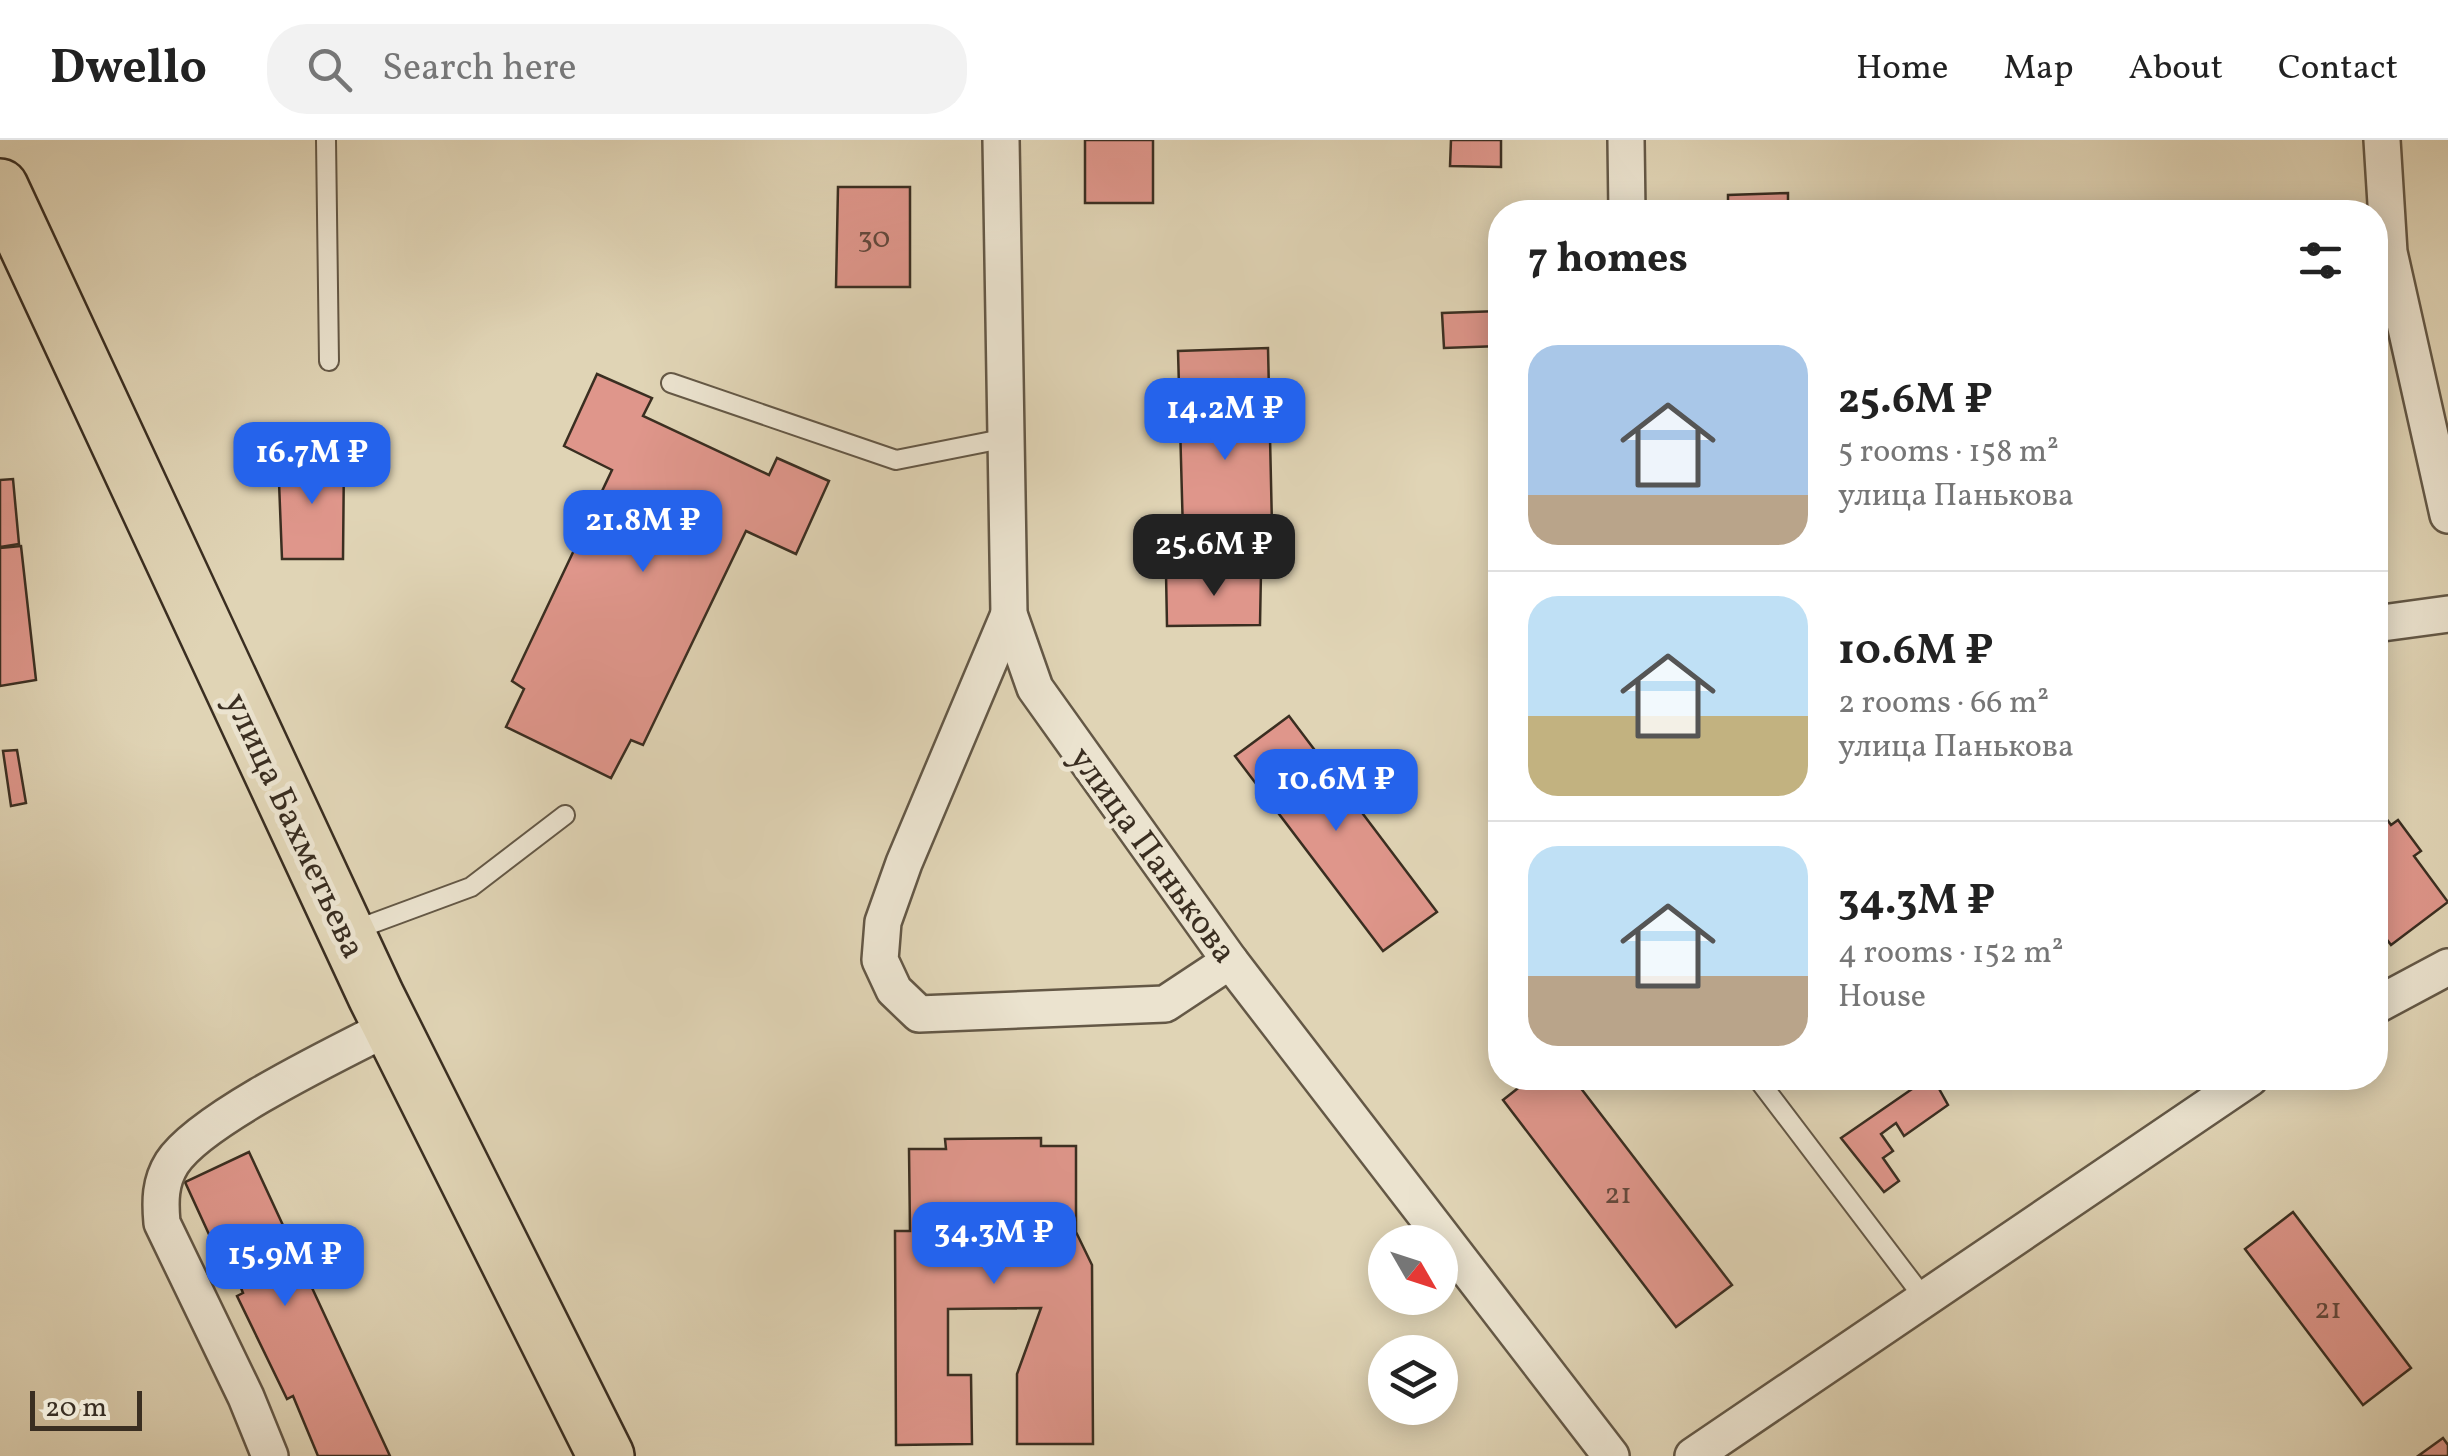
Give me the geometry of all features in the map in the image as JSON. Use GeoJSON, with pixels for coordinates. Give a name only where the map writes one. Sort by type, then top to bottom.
{"type":"FeatureCollection","features":[{"type":"Feature","properties":{"kind":"main road","name":"улица Бахметьева"},"geometry":{"type":"LineString","coordinates":[[0,186],[391,1026],[606,1456]]}},
{"type":"Feature","properties":{"kind":"street","name":"улица Панькова"},"geometry":{"type":"LineString","coordinates":[[1001,140],[1009,614],[1035,688],[1230,961],[1611,1456]]}},
{"type":"Feature","properties":{"kind":"street"},"geometry":{"type":"LineString","coordinates":[[1626,140],[1626,200]]}},
{"type":"Feature","properties":{"kind":"street"},"geometry":{"type":"LineString","coordinates":[[2382,140],[2386,200]]}},
{"type":"Feature","properties":{"kind":"street"},"geometry":{"type":"LineString","coordinates":[[2388,224],[2390,252],[2448,514]]}},
{"type":"Feature","properties":{"kind":"street"},"geometry":{"type":"LineString","coordinates":[[1009,614],[883,922],[880,960],[894,990],[919,1014],[1165,1004],[1230,961]]}},
{"type":"Feature","properties":{"kind":"street"},"geometry":{"type":"LineString","coordinates":[[2388,622],[2448,614]]}},
{"type":"Feature","properties":{"kind":"street"},"geometry":{"type":"LineString","coordinates":[[2388,999],[2448,967]]}},
{"type":"Feature","properties":{"kind":"street"},"geometry":{"type":"LineString","coordinates":[[270,1456],[246,1396],[162,1223],[160,1193],[173,1162],[202,1134],[287,1081],[391,1026]]}},
{"type":"Feature","properties":{"kind":"street"},"geometry":{"type":"LineString","coordinates":[[1692,1456],[2232,1090]]}},
{"type":"Feature","properties":{"kind":"lane"},"geometry":{"type":"LineString","coordinates":[[326,140],[329,361]]}},
{"type":"Feature","properties":{"kind":"lane"},"geometry":{"type":"LineString","coordinates":[[671,383],[896,460],[1007,438]]}},
{"type":"Feature","properties":{"kind":"lane"},"geometry":{"type":"LineString","coordinates":[[347,933],[471,887],[564,815]]}},
{"type":"Feature","properties":{"kind":"lane"},"geometry":{"type":"LineString","coordinates":[[1766,1090],[1924,1298]]}},
{"type":"Feature","properties":{"kind":"building"},"geometry":{"type":"Polygon","coordinates":[[[1085,140],[1153,140],[1153,203],[1085,203],[1085,140]]]}},
{"type":"Feature","properties":{"kind":"building"},"geometry":{"type":"Polygon","coordinates":[[[1451,140],[1501,140],[1501,167],[1450,166],[1451,140]]]}},
{"type":"Feature","properties":{"kind":"building"},"geometry":{"type":"Polygon","coordinates":[[[838,187],[910,187],[910,287],[836,287],[838,187]]]}},
{"type":"Feature","properties":{"kind":"building"},"geometry":{"type":"Polygon","coordinates":[[[1788,193],[1788,200],[1728,200],[1728,195],[1788,193]]]}},
{"type":"Feature","properties":{"kind":"building"},"geometry":{"type":"Polygon","coordinates":[[[1488,311],[1488,346],[1444,348],[1442,313],[1488,311]]]}},
{"type":"Feature","properties":{"kind":"building"},"geometry":{"type":"Polygon","coordinates":[[[1268,348],[1273,571],[1166,573],[1170,568],[1171,540],[1166,535],[1183,533],[1178,351],[1268,348]]]}},
{"type":"Feature","properties":{"kind":"building"},"geometry":{"type":"Polygon","coordinates":[[[597,374],[652,398],[643,416],[769,475],[777,458],[829,481],[796,554],[746,531],[643,745],[631,740],[611,778],[506,727],[524,689],[512,681],[612,470],[564,446],[597,374]]]}},
{"type":"Feature","properties":{"kind":"building"},"geometry":{"type":"Polygon","coordinates":[[[344,455],[343,559],[282,559],[278,456],[344,455]]]}},
{"type":"Feature","properties":{"kind":"building"},"geometry":{"type":"Polygon","coordinates":[[[13,479],[19,544],[0,547],[0,480],[13,479]]]}},
{"type":"Feature","properties":{"kind":"building"},"geometry":{"type":"Polygon","coordinates":[[[21,546],[36,680],[0,686],[0,548],[21,546]]]}},
{"type":"Feature","properties":{"kind":"building"},"geometry":{"type":"Polygon","coordinates":[[[1261,571],[1260,625],[1167,626],[1166,573],[1261,571]]]}},
{"type":"Feature","properties":{"kind":"building"},"geometry":{"type":"Polygon","coordinates":[[[1289,716],[1437,912],[1383,951],[1235,756],[1289,716]]]}},
{"type":"Feature","properties":{"kind":"building"},"geometry":{"type":"Polygon","coordinates":[[[17,750],[26,803],[11,806],[3,751],[17,750]]]}},
{"type":"Feature","properties":{"kind":"building"},"geometry":{"type":"Polygon","coordinates":[[[2398,820],[2421,851],[2414,856],[2448,902],[2391,945],[2388,821],[2391,825],[2398,820]]]}},
{"type":"Feature","properties":{"kind":"building"},"geometry":{"type":"Polygon","coordinates":[[[1516,1090],[1582,1090],[1732,1285],[1676,1327],[1503,1100],[1516,1090]]]}},
{"type":"Feature","properties":{"kind":"building"},"geometry":{"type":"Polygon","coordinates":[[[1911,1090],[1940,1090],[1948,1105],[1904,1136],[1896,1123],[1881,1134],[1893,1151],[1883,1158],[1899,1181],[1884,1192],[1841,1138],[1911,1090]]]}},
{"type":"Feature","properties":{"kind":"building"},"geometry":{"type":"Polygon","coordinates":[[[1041,1138],[1041,1146],[1076,1146],[1076,1232],[1092,1265],[1093,1444],[1017,1444],[1017,1374],[1041,1308],[948,1309],[948,1375],[971,1375],[972,1444],[896,1445],[895,1231],[910,1231],[909,1149],[946,1149],[945,1139],[1041,1138]]]}},
{"type":"Feature","properties":{"kind":"building"},"geometry":{"type":"Polygon","coordinates":[[[249,1152],[390,1456],[318,1456],[293,1396],[287,1399],[237,1296],[243,1293],[232,1265],[224,1267],[185,1182],[249,1152]]]}},
{"type":"Feature","properties":{"kind":"building"},"geometry":{"type":"Polygon","coordinates":[[[2293,1212],[2411,1368],[2363,1405],[2245,1249],[2293,1212]]]}},
{"type":"Feature","properties":{"kind":"building"},"geometry":{"type":"Polygon","coordinates":[[[2443,1438],[2448,1456],[2418,1456],[2443,1438]]]}}]}
